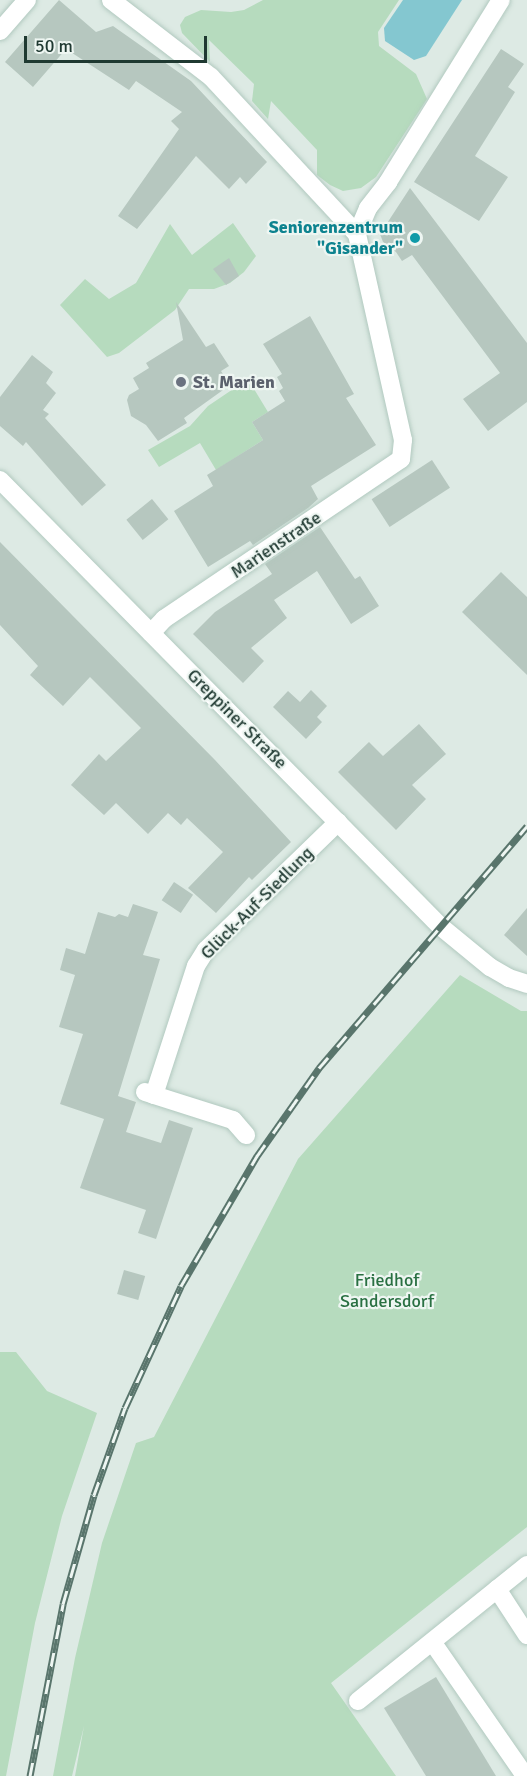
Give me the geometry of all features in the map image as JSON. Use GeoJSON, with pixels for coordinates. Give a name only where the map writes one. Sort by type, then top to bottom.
{"type":"FeatureCollection","features":[{"type":"Feature","properties":{"kind":"street"},"geometry":{"type":"LineString","coordinates":[[0,31],[27,0]]}},
{"type":"Feature","properties":{"kind":"street"},"geometry":{"type":"LineString","coordinates":[[111,0],[211,77],[357,234],[368,208],[388,182],[501,0]]}},
{"type":"Feature","properties":{"kind":"street","name":"Marienstraße"},"geometry":{"type":"LineString","coordinates":[[152,633],[164,619],[401,459],[403,440],[357,234]]}},
{"type":"Feature","properties":{"kind":"street","name":"Greppiner Straße"},"geometry":{"type":"LineString","coordinates":[[0,480],[440,926],[475,957],[508,978],[527,984]]}},
{"type":"Feature","properties":{"kind":"street","name":"Glück-Auf-Siedlung"},"geometry":{"type":"LineString","coordinates":[[246,1135],[233,1120],[149,1093],[195,966],[206,950],[338,822]]}},
{"type":"Feature","properties":{"kind":"street"},"geometry":{"type":"LineString","coordinates":[[358,1701],[433,1643],[527,1565]]}},
{"type":"Feature","properties":{"kind":"street"},"geometry":{"type":"LineString","coordinates":[[497,1589],[527,1635]]}},
{"type":"Feature","properties":{"kind":"street"},"geometry":{"type":"LineString","coordinates":[[433,1643],[525,1776]]}},
{"type":"Feature","properties":{"kind":"green space"},"geometry":{"type":"Polygon","coordinates":[[[263,0],[399,0],[378,32],[379,46],[416,74],[427,99],[376,177],[361,188],[343,191],[317,175],[317,150],[271,101],[268,119],[252,101],[254,84],[209,40],[210,62],[182,33],[180,25],[185,17],[201,10],[231,12],[244,10],[263,0]]]}},
{"type":"Feature","properties":{"kind":"green space"},"geometry":{"type":"Polygon","coordinates":[[[233,223],[256,256],[244,272],[230,283],[214,289],[189,289],[175,310],[119,353],[107,357],[60,305],[85,279],[109,299],[136,283],[170,224],[192,255],[233,223]]]}},
{"type":"Feature","properties":{"kind":"green space"},"geometry":{"type":"Polygon","coordinates":[[[248,379],[268,412],[252,422],[263,440],[216,470],[200,443],[159,467],[148,450],[190,426],[208,406],[248,379]]]}},
{"type":"Feature","properties":{"kind":"green space","name":"Friedhof Sandersdorf"},"geometry":{"type":"Polygon","coordinates":[[[460,975],[521,1011],[527,1011],[527,1527],[331,1683],[396,1776],[75,1776],[84,1726],[72,1776],[53,1776],[75,1658],[102,1543],[136,1443],[154,1437],[298,1159],[460,975]]]}},
{"type":"Feature","properties":{"kind":"green space"},"geometry":{"type":"Polygon","coordinates":[[[0,1352],[16,1352],[47,1391],[97,1413],[62,1516],[35,1623],[6,1776],[0,1776],[0,1352]]]}},
{"type":"Feature","properties":{"kind":"water"},"geometry":{"type":"Polygon","coordinates":[[[403,0],[462,0],[426,56],[414,60],[385,41],[384,28],[403,0]]]}},
{"type":"Feature","properties":{"kind":"building"},"geometry":{"type":"Polygon","coordinates":[[[59,0],[96,32],[113,26],[191,81],[267,162],[246,184],[240,177],[229,189],[196,156],[137,229],[118,216],[179,129],[171,121],[182,112],[136,81],[129,90],[66,49],[33,87],[5,62],[59,0]]]}},
{"type":"Feature","properties":{"kind":"building"},"geometry":{"type":"Polygon","coordinates":[[[501,49],[524,64],[508,87],[515,92],[475,156],[508,177],[479,221],[414,182],[501,49]]]}},
{"type":"Feature","properties":{"kind":"building"},"geometry":{"type":"Polygon","coordinates":[[[410,188],[527,343],[527,402],[488,431],[463,399],[500,373],[412,255],[402,261],[396,252],[383,242],[380,234],[410,188]]]}},
{"type":"Feature","properties":{"kind":"building"},"geometry":{"type":"Polygon","coordinates":[[[229,258],[239,276],[226,285],[213,269],[229,258]]]}},
{"type":"Feature","properties":{"kind":"building","name":"St. Marien"},"geometry":{"type":"Polygon","coordinates":[[[176,302],[206,347],[214,343],[229,366],[221,371],[230,385],[184,418],[187,423],[158,441],[146,425],[131,416],[127,400],[129,395],[139,389],[133,378],[149,368],[146,363],[183,340],[176,302]]]}},
{"type":"Feature","properties":{"kind":"building"},"geometry":{"type":"Polygon","coordinates":[[[310,316],[354,394],[346,398],[376,445],[311,486],[318,499],[308,508],[253,545],[250,541],[208,567],[174,511],[213,486],[207,475],[263,440],[252,422],[285,401],[279,391],[283,388],[277,377],[282,374],[263,344],[310,316]]]}},
{"type":"Feature","properties":{"kind":"building"},"geometry":{"type":"Polygon","coordinates":[[[32,355],[53,372],[46,383],[56,393],[43,410],[49,414],[45,418],[106,485],[82,506],[26,442],[23,446],[0,426],[0,397],[32,355]]]}},
{"type":"Feature","properties":{"kind":"building"},"geometry":{"type":"Polygon","coordinates":[[[432,460],[450,488],[390,527],[372,499],[432,460]]]}},
{"type":"Feature","properties":{"kind":"building"},"geometry":{"type":"Polygon","coordinates":[[[152,499],[168,519],[143,540],[126,520],[152,499]]]}},
{"type":"Feature","properties":{"kind":"building"},"geometry":{"type":"Polygon","coordinates":[[[320,527],[355,579],[360,576],[379,606],[351,624],[317,571],[274,600],[287,618],[251,648],[264,661],[243,683],[193,634],[215,612],[272,574],[265,564],[320,527]]]}},
{"type":"Feature","properties":{"kind":"building"},"geometry":{"type":"Polygon","coordinates":[[[0,542],[215,760],[291,842],[252,880],[249,877],[216,913],[188,888],[223,852],[187,818],[181,825],[168,813],[148,834],[116,803],[104,815],[71,785],[99,754],[106,761],[141,728],[90,677],[63,706],[30,675],[38,666],[0,625],[0,542]]]}},
{"type":"Feature","properties":{"kind":"building"},"geometry":{"type":"Polygon","coordinates":[[[501,572],[527,597],[527,675],[462,612],[501,572]]]}},
{"type":"Feature","properties":{"kind":"building"},"geometry":{"type":"Polygon","coordinates":[[[311,690],[327,706],[317,717],[322,722],[306,739],[273,707],[288,691],[300,702],[311,690]]]}},
{"type":"Feature","properties":{"kind":"building"},"geometry":{"type":"Polygon","coordinates":[[[419,724],[446,754],[412,785],[426,799],[396,830],[338,772],[369,742],[383,756],[419,724]]]}},
{"type":"Feature","properties":{"kind":"building"},"geometry":{"type":"Polygon","coordinates":[[[174,882],[193,895],[181,913],[162,900],[174,882]]]}},
{"type":"Feature","properties":{"kind":"building"},"geometry":{"type":"Polygon","coordinates":[[[133,904],[158,912],[143,955],[160,959],[118,1096],[136,1102],[126,1132],[161,1143],[169,1120],[193,1128],[156,1239],[138,1233],[146,1210],[80,1188],[104,1119],[60,1104],[83,1034],[59,1027],[75,975],[60,970],[66,948],[85,954],[98,912],[115,917],[119,914],[128,917],[133,904]]]}},
{"type":"Feature","properties":{"kind":"building"},"geometry":{"type":"Polygon","coordinates":[[[527,908],[527,956],[504,935],[527,908]]]}},
{"type":"Feature","properties":{"kind":"building"},"geometry":{"type":"Polygon","coordinates":[[[124,1270],[145,1276],[138,1300],[117,1294],[124,1270]]]}},
{"type":"Feature","properties":{"kind":"building"},"geometry":{"type":"Polygon","coordinates":[[[436,1677],[496,1776],[426,1776],[384,1708],[436,1677]]]}},
{"type":"Feature","properties":{"kind":"railway"},"geometry":{"type":"LineString","coordinates":[[30,1776],[63,1604],[94,1495],[125,1408],[181,1286],[257,1156],[319,1068],[527,826]]}},
{"type":"Feature","properties":{"kind":"place","name":"Seniorenzentrum \"Gisander\""},"geometry":{"type":"Point","coordinates":[415,238]}},
{"type":"Feature","properties":{"kind":"place","name":"St. Marien"},"geometry":{"type":"Point","coordinates":[181,382]}}]}
